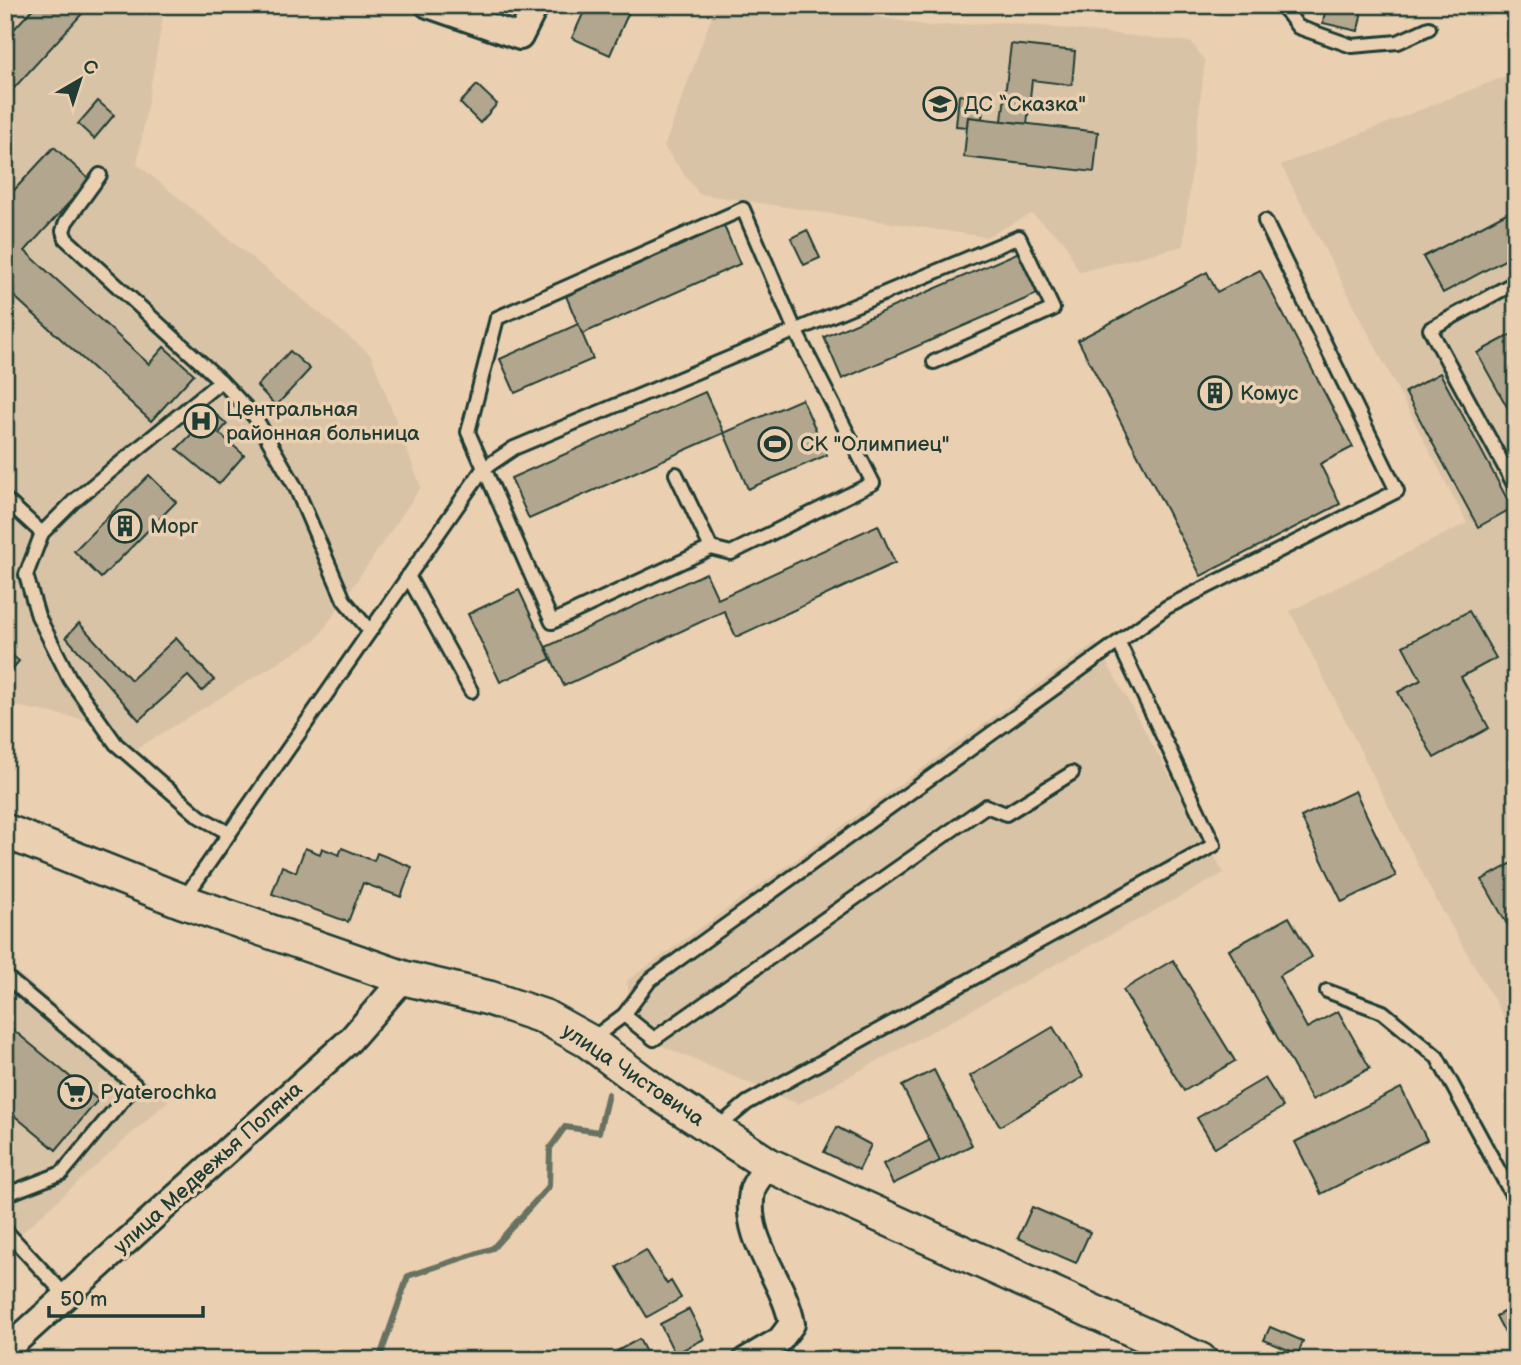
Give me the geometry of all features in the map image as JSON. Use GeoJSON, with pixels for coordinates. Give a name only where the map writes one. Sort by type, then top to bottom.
{"type":"FeatureCollection","features":[{"type":"Feature","properties":{"kind":"street"},"geometry":{"type":"LineString","coordinates":[[428,5],[520,37],[536,5]]}},
{"type":"Feature","properties":{"kind":"street","name":"улица Чистовича"},"geometry":{"type":"LineString","coordinates":[[6,834],[182,901],[404,978],[489,998],[545,1017],[589,1041],[654,1091],[769,1165],[1200,1360]]}},
{"type":"Feature","properties":{"kind":"street","name":"улица Медвежья Поляна"},"geometry":{"type":"LineString","coordinates":[[5,1350],[350,1040],[404,978]]}},
{"type":"Feature","properties":{"kind":"street"},"geometry":{"type":"LineString","coordinates":[[746,1360],[780,1340],[792,1324],[788,1300],[755,1241],[751,1190],[769,1165]]}},
{"type":"Feature","properties":{"kind":"lane"},"geometry":{"type":"LineString","coordinates":[[1282,5],[1298,27],[1352,46],[1398,42],[1430,28]]}},
{"type":"Feature","properties":{"kind":"lane"},"geometry":{"type":"LineString","coordinates":[[100,175],[66,222],[63,231],[66,239],[221,381],[255,417],[296,488],[344,600],[370,631]]}},
{"type":"Feature","properties":{"kind":"lane"},"geometry":{"type":"LineString","coordinates":[[743,209],[795,330],[873,483],[732,553],[711,548],[552,622],[483,469],[468,432],[497,318],[743,209]]}},
{"type":"Feature","properties":{"kind":"lane"},"geometry":{"type":"LineString","coordinates":[[589,1041],[624,1015],[650,980],[1167,607],[1397,491],[1265,221]]}},
{"type":"Feature","properties":{"kind":"lane"},"geometry":{"type":"LineString","coordinates":[[182,901],[227,832],[483,469],[514,448],[1019,237],[1053,309],[934,362]]}},
{"type":"Feature","properties":{"kind":"lane"},"geometry":{"type":"LineString","coordinates":[[1516,282],[1430,329],[1516,488]]}},
{"type":"Feature","properties":{"kind":"lane"},"geometry":{"type":"LineString","coordinates":[[221,381],[74,501],[42,533],[26,575],[38,615],[70,679],[116,744],[153,779],[200,817],[227,832]]}},
{"type":"Feature","properties":{"kind":"lane"},"geometry":{"type":"LineString","coordinates":[[676,474],[711,548]]}},
{"type":"Feature","properties":{"kind":"lane"},"geometry":{"type":"LineString","coordinates":[[5,499],[42,533]]}},
{"type":"Feature","properties":{"kind":"lane"},"geometry":{"type":"LineString","coordinates":[[408,576],[471,691]]}},
{"type":"Feature","properties":{"kind":"lane"},"geometry":{"type":"LineString","coordinates":[[715,1130],[747,1103],[1214,845],[1119,643]]}},
{"type":"Feature","properties":{"kind":"lane"},"geometry":{"type":"LineString","coordinates":[[624,1015],[654,1039],[986,806],[1006,814],[1072,773]]}},
{"type":"Feature","properties":{"kind":"lane"},"geometry":{"type":"LineString","coordinates":[[5,976],[135,1085],[62,1173],[5,1195]]}},
{"type":"Feature","properties":{"kind":"lane"},"geometry":{"type":"LineString","coordinates":[[1327,991],[1383,1012],[1437,1057],[1516,1202]]}},
{"type":"Feature","properties":{"kind":"lane"},"geometry":{"type":"LineString","coordinates":[[5,1230],[66,1296]]}},
{"type":"Feature","properties":{"kind":"shaded area","name":"Центральная районная больница"},"geometry":{"type":"Polygon","coordinates":[[[5,5],[165,5],[137,164],[371,355],[421,487],[317,639],[120,759],[87,720],[5,704],[5,5]]]}},
{"type":"Feature","properties":{"kind":"shaded area","name":"ДС “Сказка\""},"geometry":{"type":"Polygon","coordinates":[[[716,5],[813,5],[930,26],[1002,22],[1191,42],[1205,61],[1183,246],[1079,272],[1064,241],[1032,214],[986,237],[699,194],[664,147],[716,5]]]}},
{"type":"Feature","properties":{"kind":"shaded area"},"geometry":{"type":"Polygon","coordinates":[[[1516,72],[1516,1038],[1433,894],[1290,611],[1467,523],[1281,165],[1516,72]]]}},
{"type":"Feature","properties":{"kind":"shaded area"},"geometry":{"type":"Polygon","coordinates":[[[1096,643],[1224,873],[798,1104],[634,1034],[627,981],[1096,643]]]}},
{"type":"Feature","properties":{"kind":"shaded area"},"geometry":{"type":"Polygon","coordinates":[[[5,962],[169,1100],[5,1248],[5,962]]]}},
{"type":"Feature","properties":{"kind":"building"},"geometry":{"type":"Polygon","coordinates":[[[36,5],[90,5],[5,98],[5,39],[36,5]]]}},
{"type":"Feature","properties":{"kind":"building"},"geometry":{"type":"Polygon","coordinates":[[[587,5],[632,5],[610,55],[572,38],[587,5]]]}},
{"type":"Feature","properties":{"kind":"building"},"geometry":{"type":"Polygon","coordinates":[[[1326,5],[1363,5],[1358,31],[1323,23],[1326,5]]]}},
{"type":"Feature","properties":{"kind":"building"},"geometry":{"type":"Polygon","coordinates":[[[1011,44],[1075,51],[1072,85],[1032,80],[1027,124],[1002,121],[1011,44]]]}},
{"type":"Feature","properties":{"kind":"building"},"geometry":{"type":"Polygon","coordinates":[[[477,85],[497,104],[480,123],[460,103],[477,85]]]}},
{"type":"Feature","properties":{"kind":"building"},"geometry":{"type":"Polygon","coordinates":[[[959,95],[984,98],[982,119],[968,117],[967,127],[956,126],[959,95]]]}},
{"type":"Feature","properties":{"kind":"building"},"geometry":{"type":"Polygon","coordinates":[[[98,101],[114,115],[94,139],[78,124],[98,101]]]}},
{"type":"Feature","properties":{"kind":"building"},"geometry":{"type":"Polygon","coordinates":[[[968,117],[1098,132],[1094,172],[964,157],[968,117]]]}},
{"type":"Feature","properties":{"kind":"building"},"geometry":{"type":"Polygon","coordinates":[[[54,147],[90,180],[25,251],[149,364],[164,347],[194,374],[151,421],[5,288],[5,200],[54,147]]]}},
{"type":"Feature","properties":{"kind":"building"},"geometry":{"type":"Polygon","coordinates":[[[1516,208],[1516,254],[1443,293],[1423,257],[1516,208]]]}},
{"type":"Feature","properties":{"kind":"building"},"geometry":{"type":"Polygon","coordinates":[[[724,226],[740,264],[582,334],[566,296],[724,226]]]}},
{"type":"Feature","properties":{"kind":"building"},"geometry":{"type":"Polygon","coordinates":[[[807,230],[820,258],[804,265],[791,238],[807,230]]]}},
{"type":"Feature","properties":{"kind":"building"},"geometry":{"type":"Polygon","coordinates":[[[1019,252],[1037,294],[842,379],[824,337],[1019,252]]]}},
{"type":"Feature","properties":{"kind":"building","name":"Комус"},"geometry":{"type":"Polygon","coordinates":[[[1260,270],[1353,447],[1320,464],[1340,504],[1201,576],[1078,340],[1207,272],[1217,292],[1260,270]]]}},
{"type":"Feature","properties":{"kind":"building"},"geometry":{"type":"Polygon","coordinates":[[[578,324],[593,359],[515,393],[500,359],[578,324]]]}},
{"type":"Feature","properties":{"kind":"building"},"geometry":{"type":"Polygon","coordinates":[[[1516,332],[1516,423],[1477,353],[1516,332]]]}},
{"type":"Feature","properties":{"kind":"building"},"geometry":{"type":"Polygon","coordinates":[[[290,351],[310,369],[276,406],[257,386],[290,351]]]}},
{"type":"Feature","properties":{"kind":"building"},"geometry":{"type":"Polygon","coordinates":[[[1440,373],[1512,508],[1478,527],[1405,392],[1440,373]]]}},
{"type":"Feature","properties":{"kind":"building"},"geometry":{"type":"Polygon","coordinates":[[[705,392],[724,433],[529,519],[511,478],[705,392]]]}},
{"type":"Feature","properties":{"kind":"building","name":"СК \"Олимпиец\""},"geometry":{"type":"Polygon","coordinates":[[[802,399],[827,455],[748,489],[724,433],[802,399]]]}},
{"type":"Feature","properties":{"kind":"building"},"geometry":{"type":"Polygon","coordinates":[[[213,412],[227,424],[219,433],[244,455],[219,484],[177,449],[213,412]]]}},
{"type":"Feature","properties":{"kind":"building","name":"Морг"},"geometry":{"type":"Polygon","coordinates":[[[149,475],[176,502],[101,578],[74,551],[149,475]]]}},
{"type":"Feature","properties":{"kind":"building"},"geometry":{"type":"Polygon","coordinates":[[[878,525],[895,563],[736,637],[724,611],[564,686],[546,647],[706,573],[718,599],[878,525]]]}},
{"type":"Feature","properties":{"kind":"building"},"geometry":{"type":"Polygon","coordinates":[[[519,590],[551,659],[500,682],[468,614],[519,590]]]}},
{"type":"Feature","properties":{"kind":"building"},"geometry":{"type":"Polygon","coordinates":[[[1469,611],[1496,658],[1461,677],[1489,728],[1434,758],[1398,692],[1421,680],[1403,646],[1469,611]]]}},
{"type":"Feature","properties":{"kind":"building"},"geometry":{"type":"Polygon","coordinates":[[[79,623],[131,680],[176,638],[214,680],[202,691],[188,676],[139,720],[66,637],[79,623]]]}},
{"type":"Feature","properties":{"kind":"building"},"geometry":{"type":"Polygon","coordinates":[[[5,649],[19,661],[5,678],[5,649]]]}},
{"type":"Feature","properties":{"kind":"building"},"geometry":{"type":"Polygon","coordinates":[[[1355,791],[1396,876],[1342,902],[1301,817],[1355,791]]]}},
{"type":"Feature","properties":{"kind":"building"},"geometry":{"type":"Polygon","coordinates":[[[305,848],[320,854],[322,848],[339,855],[342,848],[374,861],[377,853],[412,867],[401,897],[363,883],[348,922],[272,894],[282,866],[296,872],[305,848]]]}},
{"type":"Feature","properties":{"kind":"building"},"geometry":{"type":"Polygon","coordinates":[[[1516,861],[1516,940],[1482,880],[1516,861]]]}},
{"type":"Feature","properties":{"kind":"building"},"geometry":{"type":"Polygon","coordinates":[[[1289,917],[1312,957],[1279,976],[1307,1028],[1338,1011],[1370,1068],[1312,1100],[1229,950],[1289,917]]]}},
{"type":"Feature","properties":{"kind":"building"},"geometry":{"type":"Polygon","coordinates":[[[1173,960],[1235,1061],[1184,1091],[1123,990],[1173,960]]]}},
{"type":"Feature","properties":{"kind":"building"},"geometry":{"type":"Polygon","coordinates":[[[5,1023],[98,1100],[56,1150],[5,1108],[5,1023]]]}},
{"type":"Feature","properties":{"kind":"building"},"geometry":{"type":"Polygon","coordinates":[[[1053,1027],[1083,1077],[1000,1126],[970,1076],[1053,1027]]]}},
{"type":"Feature","properties":{"kind":"building"},"geometry":{"type":"Polygon","coordinates":[[[934,1070],[972,1145],[940,1161],[902,1086],[934,1070]]]}},
{"type":"Feature","properties":{"kind":"building"},"geometry":{"type":"Polygon","coordinates":[[[1265,1078],[1283,1107],[1215,1148],[1197,1118],[1265,1078]]]}},
{"type":"Feature","properties":{"kind":"building"},"geometry":{"type":"Polygon","coordinates":[[[1401,1088],[1427,1140],[1321,1194],[1295,1142],[1401,1088]]]}},
{"type":"Feature","properties":{"kind":"building"},"geometry":{"type":"Polygon","coordinates":[[[837,1127],[871,1145],[859,1170],[824,1152],[837,1127]]]}},
{"type":"Feature","properties":{"kind":"building"},"geometry":{"type":"Polygon","coordinates":[[[930,1140],[940,1161],[893,1184],[883,1164],[930,1140]]]}},
{"type":"Feature","properties":{"kind":"building"},"geometry":{"type":"Polygon","coordinates":[[[1032,1207],[1090,1232],[1076,1263],[1018,1238],[1032,1207]]]}},
{"type":"Feature","properties":{"kind":"building"},"geometry":{"type":"Polygon","coordinates":[[[646,1250],[667,1284],[671,1281],[681,1298],[647,1317],[617,1267],[646,1250]]]}},
{"type":"Feature","properties":{"kind":"building"},"geometry":{"type":"Polygon","coordinates":[[[1516,1305],[1516,1354],[1496,1316],[1516,1305]]]}},
{"type":"Feature","properties":{"kind":"building"},"geometry":{"type":"Polygon","coordinates":[[[689,1309],[704,1339],[675,1354],[660,1324],[689,1309]]]}},
{"type":"Feature","properties":{"kind":"building"},"geometry":{"type":"Polygon","coordinates":[[[1270,1327],[1303,1341],[1298,1354],[1264,1340],[1270,1327]]]}},
{"type":"Feature","properties":{"kind":"building"},"geometry":{"type":"Polygon","coordinates":[[[639,1339],[650,1360],[621,1360],[617,1351],[639,1339]]]}},
{"type":"Feature","properties":{"kind":"waterway"},"geometry":{"type":"LineString","coordinates":[[379,1360],[408,1276],[493,1248],[549,1186],[550,1148],[565,1127],[599,1132],[608,1094]]}},
{"type":"Feature","properties":{"kind":"place","name":"ДС “Сказка\""},"geometry":{"type":"Point","coordinates":[940,104]}},
{"type":"Feature","properties":{"kind":"place","name":"Комус"},"geometry":{"type":"Point","coordinates":[1215,393]}},
{"type":"Feature","properties":{"kind":"place","name":"Центральная районная больница"},"geometry":{"type":"Point","coordinates":[201,421]}},
{"type":"Feature","properties":{"kind":"place","name":"СК \"Олимпиец\""},"geometry":{"type":"Point","coordinates":[775,444]}},
{"type":"Feature","properties":{"kind":"place","name":"Морг"},"geometry":{"type":"Point","coordinates":[125,526]}},
{"type":"Feature","properties":{"kind":"place","name":"Pyaterochka"},"geometry":{"type":"Point","coordinates":[75,1092]}}]}
